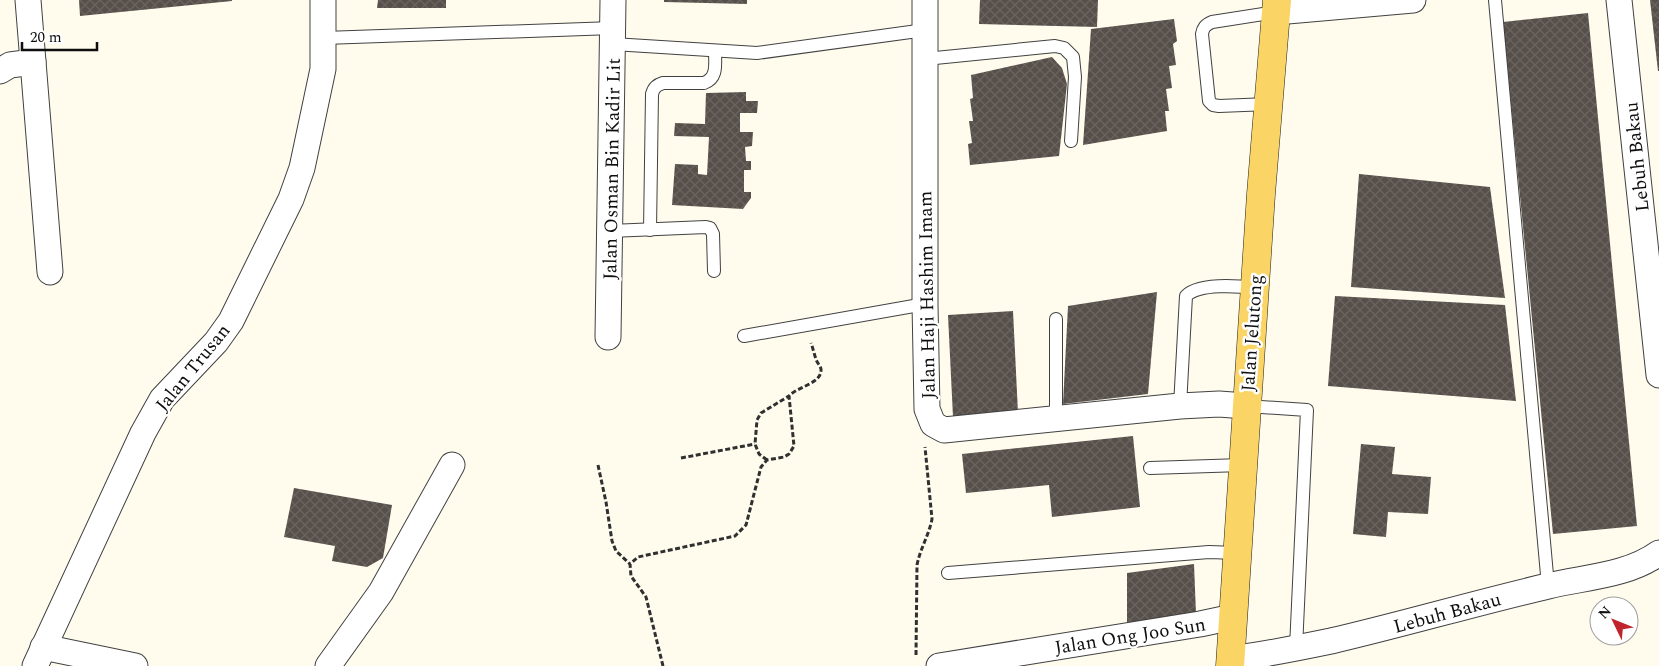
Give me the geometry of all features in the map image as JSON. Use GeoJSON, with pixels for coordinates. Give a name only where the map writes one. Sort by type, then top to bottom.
{"type":"FeatureCollection","features":[{"type":"Feature","properties":{"kind":"main road","name":"Jalan Jelutong"},"geometry":{"type":"LineString","coordinates":[[1230,662],[1246,406],[1276,6]]}},
{"type":"Feature","properties":{"kind":"street"},"geometry":{"type":"LineString","coordinates":[[28,0],[50,272]]}},
{"type":"Feature","properties":{"kind":"street","name":"Jalan Trusan"},"geometry":{"type":"LineString","coordinates":[[39,656],[162,399],[216,342],[231,322],[291,199],[302,168],[323,69],[323,0]]}},
{"type":"Feature","properties":{"kind":"street","name":"Jalan Osman Bin Kadir Lit"},"geometry":{"type":"LineString","coordinates":[[608,337],[614,36],[613,0]]}},
{"type":"Feature","properties":{"kind":"street","name":"Jalan Haji Hashim Imam"},"geometry":{"type":"LineString","coordinates":[[924,0],[927,409],[933,424],[944,430],[1180,406],[1219,404],[1246,406]]}},
{"type":"Feature","properties":{"kind":"street"},"geometry":{"type":"LineString","coordinates":[[1276,6],[1413,0]]}},
{"type":"Feature","properties":{"kind":"street","name":"Lebuh Bakau"},"geometry":{"type":"LineString","coordinates":[[1620,0],[1659,374]]}},
{"type":"Feature","properties":{"kind":"street"},"geometry":{"type":"LineString","coordinates":[[0,71],[10,65],[33,62]]}},
{"type":"Feature","properties":{"kind":"street"},"geometry":{"type":"LineString","coordinates":[[328,666],[381,592],[452,465]]}},
{"type":"Feature","properties":{"kind":"street","name":"Lebuh Bakau"},"geometry":{"type":"LineString","coordinates":[[1230,662],[1388,628],[1548,586],[1634,568],[1647,562],[1659,553]]}},
{"type":"Feature","properties":{"kind":"street","name":"Jalan Ong Joo Sun"},"geometry":{"type":"LineString","coordinates":[[939,666],[1233,617]]}},
{"type":"Feature","properties":{"kind":"street"},"geometry":{"type":"LineString","coordinates":[[39,656],[135,666]]}},
{"type":"Feature","properties":{"kind":"lane"},"geometry":{"type":"LineString","coordinates":[[1495,0],[1548,586]]}},
{"type":"Feature","properties":{"kind":"lane"},"geometry":{"type":"LineString","coordinates":[[1269,104],[1219,106],[1213,105],[1209,101],[1202,34],[1207,24],[1212,22],[1276,6]]}},
{"type":"Feature","properties":{"kind":"lane"},"geometry":{"type":"LineString","coordinates":[[324,38],[614,36],[715,51],[757,53],[925,30]]}},
{"type":"Feature","properties":{"kind":"lane"},"geometry":{"type":"LineString","coordinates":[[925,59],[1055,46],[1064,48],[1073,57],[1075,77],[1071,141]]}},
{"type":"Feature","properties":{"kind":"lane"},"geometry":{"type":"LineString","coordinates":[[650,230],[652,94],[654,88],[658,84],[663,83],[704,83],[710,81],[715,74],[715,51]]}},
{"type":"Feature","properties":{"kind":"lane"},"geometry":{"type":"LineString","coordinates":[[610,231],[710,228],[713,234],[714,271]]}},
{"type":"Feature","properties":{"kind":"lane"},"geometry":{"type":"LineString","coordinates":[[1180,406],[1186,296],[1194,290],[1227,285],[1255,288]]}},
{"type":"Feature","properties":{"kind":"lane"},"geometry":{"type":"LineString","coordinates":[[744,336],[925,304]]}},
{"type":"Feature","properties":{"kind":"lane"},"geometry":{"type":"LineString","coordinates":[[1056,320],[1056,418]]}},
{"type":"Feature","properties":{"kind":"lane"},"geometry":{"type":"LineString","coordinates":[[1246,406],[1307,410],[1296,648]]}},
{"type":"Feature","properties":{"kind":"lane"},"geometry":{"type":"LineString","coordinates":[[1150,468],[1242,465]]}},
{"type":"Feature","properties":{"kind":"lane"},"geometry":{"type":"LineString","coordinates":[[948,573],[1209,552],[1237,553]]}},
{"type":"Feature","properties":{"kind":"path"},"geometry":{"type":"LineString","coordinates":[[767,460],[759,454],[756,444],[757,420],[760,413],[789,396],[794,390],[816,381],[820,376],[821,367],[816,359],[806,325]]}},
{"type":"Feature","properties":{"kind":"path"},"geometry":{"type":"LineString","coordinates":[[630,564],[638,557],[736,536],[746,525],[761,467],[767,460],[784,457],[789,454],[794,446],[789,396]]}},
{"type":"Feature","properties":{"kind":"path"},"geometry":{"type":"LineString","coordinates":[[916,657],[917,564],[932,519],[924,443],[933,424]]}},
{"type":"Feature","properties":{"kind":"path"},"geometry":{"type":"LineString","coordinates":[[681,458],[756,444]]}},
{"type":"Feature","properties":{"kind":"path"},"geometry":{"type":"LineString","coordinates":[[598,465],[612,540],[616,551],[630,564],[631,576],[646,597],[663,666]]}},
{"type":"Feature","properties":{"kind":"building"},"geometry":{"type":"Polygon","coordinates":[[[79,0],[232,0],[232,1],[80,16],[79,0]]]}},
{"type":"Feature","properties":{"kind":"building"},"geometry":{"type":"Polygon","coordinates":[[[378,0],[446,0],[446,8],[377,8],[378,0]]]}},
{"type":"Feature","properties":{"kind":"building"},"geometry":{"type":"Polygon","coordinates":[[[664,0],[747,0],[747,4],[664,2],[664,0]]]}},
{"type":"Feature","properties":{"kind":"building"},"geometry":{"type":"Polygon","coordinates":[[[980,0],[1098,0],[1097,27],[979,24],[980,0]]]}},
{"type":"Feature","properties":{"kind":"building"},"geometry":{"type":"Polygon","coordinates":[[[1650,0],[1659,0],[1659,71],[1658,71],[1650,0]]]}},
{"type":"Feature","properties":{"kind":"building"},"geometry":{"type":"Polygon","coordinates":[[[1588,13],[1637,526],[1553,534],[1503,22],[1588,13]]]}},
{"type":"Feature","properties":{"kind":"building"},"geometry":{"type":"Polygon","coordinates":[[[1174,19],[1177,41],[1173,44],[1176,65],[1169,66],[1172,88],[1166,89],[1169,111],[1165,111],[1167,131],[1083,145],[1091,29],[1174,19]]]}},
{"type":"Feature","properties":{"kind":"building"},"geometry":{"type":"Polygon","coordinates":[[[1052,57],[1062,68],[1067,84],[1059,156],[970,165],[968,144],[972,143],[969,121],[973,121],[970,99],[973,98],[971,75],[1052,57]]]}},
{"type":"Feature","properties":{"kind":"building"},"geometry":{"type":"Polygon","coordinates":[[[746,92],[746,101],[758,101],[757,113],[740,113],[740,132],[753,132],[752,146],[745,147],[746,161],[751,161],[751,170],[744,170],[744,192],[751,192],[751,198],[743,209],[672,205],[675,164],[698,165],[698,174],[707,175],[709,137],[674,136],[675,123],[705,124],[706,93],[746,92]]]}},
{"type":"Feature","properties":{"kind":"building"},"geometry":{"type":"Polygon","coordinates":[[[1359,174],[1490,187],[1505,298],[1351,287],[1359,174]]]}},
{"type":"Feature","properties":{"kind":"building"},"geometry":{"type":"Polygon","coordinates":[[[1157,292],[1148,394],[1063,404],[1068,306],[1157,292]]]}},
{"type":"Feature","properties":{"kind":"building"},"geometry":{"type":"Polygon","coordinates":[[[1335,296],[1505,305],[1516,401],[1328,386],[1335,296]]]}},
{"type":"Feature","properties":{"kind":"building"},"geometry":{"type":"Polygon","coordinates":[[[1013,311],[1018,413],[953,417],[948,315],[1013,311]]]}},
{"type":"Feature","properties":{"kind":"building"},"geometry":{"type":"Polygon","coordinates":[[[1133,436],[1140,507],[1052,517],[1049,485],[966,493],[962,454],[1133,436]]]}},
{"type":"Feature","properties":{"kind":"building"},"geometry":{"type":"Polygon","coordinates":[[[1361,444],[1395,447],[1392,474],[1431,477],[1428,514],[1388,512],[1386,537],[1353,534],[1361,444]]]}},
{"type":"Feature","properties":{"kind":"building"},"geometry":{"type":"Polygon","coordinates":[[[294,488],[392,505],[383,558],[367,567],[332,561],[335,546],[284,537],[294,488]]]}},
{"type":"Feature","properties":{"kind":"building"},"geometry":{"type":"Polygon","coordinates":[[[1194,564],[1196,614],[1127,624],[1127,573],[1194,564]]]}}]}
